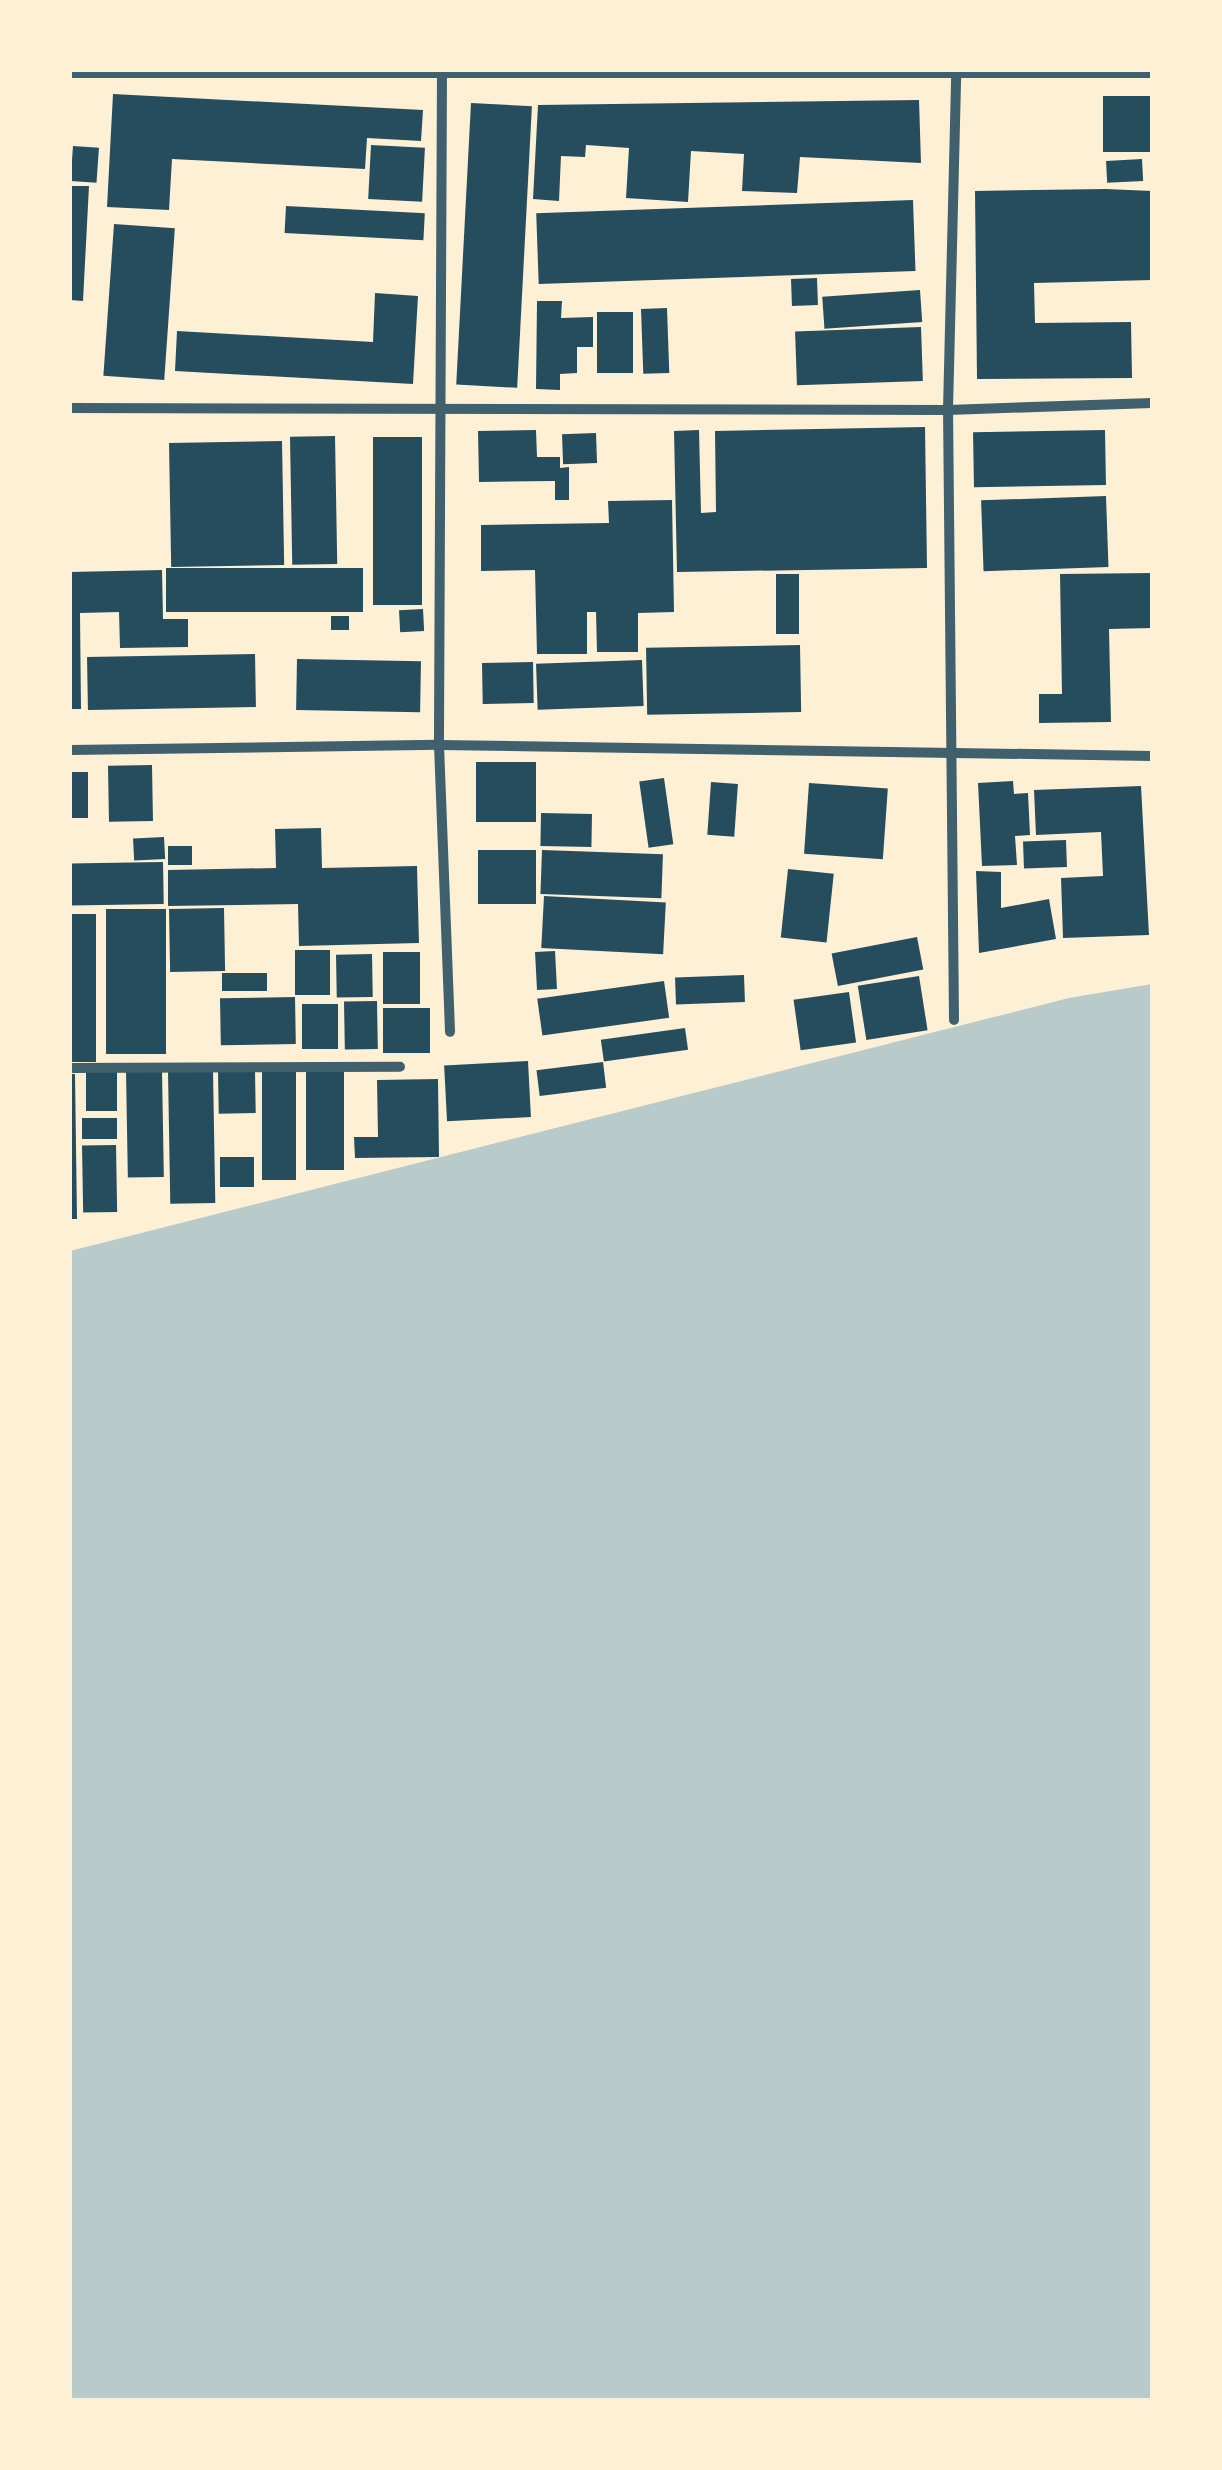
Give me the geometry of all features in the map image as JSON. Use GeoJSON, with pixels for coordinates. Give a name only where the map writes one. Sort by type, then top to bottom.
{"type":"FeatureCollection","features":[{"type":"Feature","properties":{"kind":"street"},"geometry":{"type":"LineString","coordinates":[[442,72],[437,408],[440,745],[450,1032]]}},
{"type":"Feature","properties":{"kind":"street"},"geometry":{"type":"LineString","coordinates":[[954,1020],[948,410],[956,73]]}},
{"type":"Feature","properties":{"kind":"street"},"geometry":{"type":"LineString","coordinates":[[70,74],[1152,74]]}},
{"type":"Feature","properties":{"kind":"street"},"geometry":{"type":"LineString","coordinates":[[70,408],[948,410],[1152,403]]}},
{"type":"Feature","properties":{"kind":"street"},"geometry":{"type":"LineString","coordinates":[[70,750],[440,745],[1152,756]]}},
{"type":"Feature","properties":{"kind":"street"},"geometry":{"type":"LineString","coordinates":[[70,1068],[400,1068]]}},
{"type":"Feature","properties":{"kind":"shaded area"},"geometry":{"type":"Polygon","coordinates":[[[1152,984],[1152,2400],[70,2400],[70,1251],[1069,998],[1152,984]]]}},
{"type":"Feature","properties":{"kind":"building"},"geometry":{"type":"Polygon","coordinates":[[[113,94],[423,110],[421,141],[367,138],[365,169],[172,159],[169,210],[107,207],[113,94]]]}},
{"type":"Feature","properties":{"kind":"building"},"geometry":{"type":"Polygon","coordinates":[[[1103,96],[1152,96],[1152,152],[1103,152],[1103,96]]]}},
{"type":"Feature","properties":{"kind":"building"},"geometry":{"type":"Polygon","coordinates":[[[919,100],[921,163],[800,157],[797,193],[742,191],[744,154],[691,151],[688,202],[626,198],[629,148],[586,145],[585,157],[561,156],[559,201],[533,199],[538,105],[919,100]]]}},
{"type":"Feature","properties":{"kind":"building"},"geometry":{"type":"Polygon","coordinates":[[[471,103],[532,106],[517,388],[456,385],[471,103]]]}},
{"type":"Feature","properties":{"kind":"building"},"geometry":{"type":"Polygon","coordinates":[[[371,145],[425,148],[422,202],[368,199],[371,145]]]}},
{"type":"Feature","properties":{"kind":"building"},"geometry":{"type":"Polygon","coordinates":[[[73,146],[99,148],[96,183],[71,181],[73,146]]]}},
{"type":"Feature","properties":{"kind":"building"},"geometry":{"type":"Polygon","coordinates":[[[1142,159],[1143,181],[1107,183],[1106,161],[1142,159]]]}},
{"type":"Feature","properties":{"kind":"building"},"geometry":{"type":"Polygon","coordinates":[[[70,186],[89,186],[83,301],[70,300],[70,186]]]}},
{"type":"Feature","properties":{"kind":"building"},"geometry":{"type":"Polygon","coordinates":[[[975,191],[1152,191],[1152,280],[1034,283],[1035,323],[1131,322],[1132,378],[977,379],[975,191]]]}},
{"type":"Feature","properties":{"kind":"building"},"geometry":{"type":"Polygon","coordinates":[[[913,200],[915,271],[539,284],[536,213],[913,200]]]}},
{"type":"Feature","properties":{"kind":"building"},"geometry":{"type":"Polygon","coordinates":[[[286,206],[425,213],[423,240],[285,233],[286,206]]]}},
{"type":"Feature","properties":{"kind":"building"},"geometry":{"type":"Polygon","coordinates":[[[114,224],[175,228],[164,380],[103,376],[114,224]]]}},
{"type":"Feature","properties":{"kind":"building"},"geometry":{"type":"Polygon","coordinates":[[[817,278],[818,305],[792,306],[791,279],[817,278]]]}},
{"type":"Feature","properties":{"kind":"building"},"geometry":{"type":"Polygon","coordinates":[[[920,290],[922,322],[824,329],[822,297],[920,290]]]}},
{"type":"Feature","properties":{"kind":"building"},"geometry":{"type":"Polygon","coordinates":[[[375,293],[418,296],[413,384],[175,371],[177,331],[373,342],[375,293]]]}},
{"type":"Feature","properties":{"kind":"building"},"geometry":{"type":"Polygon","coordinates":[[[537,301],[562,301],[561,318],[593,317],[593,347],[577,347],[577,373],[560,374],[560,390],[536,389],[537,301]]]}},
{"type":"Feature","properties":{"kind":"building"},"geometry":{"type":"Polygon","coordinates":[[[667,308],[669,373],[643,374],[641,309],[667,308]]]}},
{"type":"Feature","properties":{"kind":"building"},"geometry":{"type":"Polygon","coordinates":[[[597,312],[633,312],[633,373],[597,373],[597,312]]]}},
{"type":"Feature","properties":{"kind":"building"},"geometry":{"type":"Polygon","coordinates":[[[921,327],[923,381],[797,385],[795,331],[921,327]]]}},
{"type":"Feature","properties":{"kind":"building"},"geometry":{"type":"Polygon","coordinates":[[[925,427],[927,568],[677,572],[674,431],[699,430],[701,513],[716,512],[715,431],[925,427]]]}},
{"type":"Feature","properties":{"kind":"building"},"geometry":{"type":"Polygon","coordinates":[[[536,430],[537,457],[560,457],[560,468],[569,467],[569,500],[555,500],[555,481],[479,482],[478,431],[536,430]]]}},
{"type":"Feature","properties":{"kind":"building"},"geometry":{"type":"Polygon","coordinates":[[[1105,430],[1106,485],[974,487],[973,432],[1105,430]]]}},
{"type":"Feature","properties":{"kind":"building"},"geometry":{"type":"Polygon","coordinates":[[[596,433],[597,463],[563,464],[562,434],[596,433]]]}},
{"type":"Feature","properties":{"kind":"building"},"geometry":{"type":"Polygon","coordinates":[[[335,436],[337,564],[292,565],[290,437],[335,436]]]}},
{"type":"Feature","properties":{"kind":"building"},"geometry":{"type":"Polygon","coordinates":[[[373,437],[422,437],[422,605],[373,605],[373,437]]]}},
{"type":"Feature","properties":{"kind":"building"},"geometry":{"type":"Polygon","coordinates":[[[282,441],[284,565],[171,567],[169,443],[282,441]]]}},
{"type":"Feature","properties":{"kind":"building"},"geometry":{"type":"Polygon","coordinates":[[[1106,496],[1108,567],[984,571],[981,500],[1106,496]]]}},
{"type":"Feature","properties":{"kind":"building"},"geometry":{"type":"Polygon","coordinates":[[[672,500],[674,612],[638,613],[638,652],[597,652],[596,612],[587,612],[587,654],[537,654],[535,570],[481,571],[481,525],[609,523],[608,501],[672,500]]]}},
{"type":"Feature","properties":{"kind":"building"},"geometry":{"type":"Polygon","coordinates":[[[166,568],[363,568],[363,612],[166,612],[166,568]]]}},
{"type":"Feature","properties":{"kind":"building"},"geometry":{"type":"Polygon","coordinates":[[[162,570],[163,619],[188,619],[188,647],[120,648],[119,612],[80,613],[81,709],[70,709],[70,572],[162,570]]]}},
{"type":"Feature","properties":{"kind":"building"},"geometry":{"type":"Polygon","coordinates":[[[1152,573],[1152,628],[1109,629],[1111,722],[1039,723],[1039,694],[1062,694],[1060,574],[1152,573]]]}},
{"type":"Feature","properties":{"kind":"building"},"geometry":{"type":"Polygon","coordinates":[[[776,574],[799,574],[799,634],[776,634],[776,574]]]}},
{"type":"Feature","properties":{"kind":"building"},"geometry":{"type":"Polygon","coordinates":[[[423,609],[424,631],[400,632],[399,610],[423,609]]]}},
{"type":"Feature","properties":{"kind":"building"},"geometry":{"type":"Polygon","coordinates":[[[331,616],[349,616],[349,630],[331,630],[331,616]]]}},
{"type":"Feature","properties":{"kind":"building"},"geometry":{"type":"Polygon","coordinates":[[[800,645],[801,712],[647,715],[646,648],[800,645]]]}},
{"type":"Feature","properties":{"kind":"building"},"geometry":{"type":"Polygon","coordinates":[[[255,654],[256,707],[88,710],[87,657],[255,654]]]}},
{"type":"Feature","properties":{"kind":"building"},"geometry":{"type":"Polygon","coordinates":[[[297,659],[421,661],[420,712],[296,710],[297,659]]]}},
{"type":"Feature","properties":{"kind":"building"},"geometry":{"type":"Polygon","coordinates":[[[642,660],[644,706],[538,710],[536,664],[642,660]]]}},
{"type":"Feature","properties":{"kind":"building"},"geometry":{"type":"Polygon","coordinates":[[[533,662],[534,703],[483,704],[482,663],[533,662]]]}},
{"type":"Feature","properties":{"kind":"building"},"geometry":{"type":"Polygon","coordinates":[[[476,762],[536,762],[536,822],[476,822],[476,762]]]}},
{"type":"Feature","properties":{"kind":"building"},"geometry":{"type":"Polygon","coordinates":[[[152,765],[153,821],[109,822],[108,766],[152,765]]]}},
{"type":"Feature","properties":{"kind":"building"},"geometry":{"type":"Polygon","coordinates":[[[70,772],[88,772],[88,818],[70,818],[70,772]]]}},
{"type":"Feature","properties":{"kind":"building"},"geometry":{"type":"Polygon","coordinates":[[[664,778],[673,844],[649,848],[639,781],[664,778]]]}},
{"type":"Feature","properties":{"kind":"building"},"geometry":{"type":"Polygon","coordinates":[[[1013,781],[1014,794],[1028,793],[1030,835],[1015,836],[1017,865],[982,866],[978,783],[1013,781]]]}},
{"type":"Feature","properties":{"kind":"building"},"geometry":{"type":"Polygon","coordinates":[[[711,782],[738,784],[734,837],[707,835],[711,782]]]}},
{"type":"Feature","properties":{"kind":"building"},"geometry":{"type":"Polygon","coordinates":[[[809,783],[888,789],[883,859],[804,854],[809,783]]]}},
{"type":"Feature","properties":{"kind":"building"},"geometry":{"type":"Polygon","coordinates":[[[1141,786],[1149,935],[1063,938],[1061,878],[1103,876],[1101,832],[1036,835],[1034,790],[1141,786]]]}},
{"type":"Feature","properties":{"kind":"building"},"geometry":{"type":"Polygon","coordinates":[[[541,813],[592,814],[591,847],[540,846],[541,813]]]}},
{"type":"Feature","properties":{"kind":"building"},"geometry":{"type":"Polygon","coordinates":[[[321,828],[322,868],[417,866],[419,943],[299,946],[298,904],[168,906],[168,870],[276,868],[275,829],[321,828]]]}},
{"type":"Feature","properties":{"kind":"building"},"geometry":{"type":"Polygon","coordinates":[[[164,837],[165,859],[134,861],[133,839],[164,837]]]}},
{"type":"Feature","properties":{"kind":"building"},"geometry":{"type":"Polygon","coordinates":[[[1066,840],[1067,867],[1024,868],[1023,842],[1066,840]]]}},
{"type":"Feature","properties":{"kind":"building"},"geometry":{"type":"Polygon","coordinates":[[[168,846],[192,846],[192,865],[168,865],[168,846]]]}},
{"type":"Feature","properties":{"kind":"building"},"geometry":{"type":"Polygon","coordinates":[[[478,850],[536,850],[536,904],[478,904],[478,850]]]}},
{"type":"Feature","properties":{"kind":"building"},"geometry":{"type":"Polygon","coordinates":[[[542,850],[663,854],[661,898],[540,894],[542,850]]]}},
{"type":"Feature","properties":{"kind":"building"},"geometry":{"type":"Polygon","coordinates":[[[163,862],[164,904],[71,906],[70,864],[163,862]]]}},
{"type":"Feature","properties":{"kind":"building"},"geometry":{"type":"Polygon","coordinates":[[[788,869],[834,874],[827,942],[781,938],[788,869]]]}},
{"type":"Feature","properties":{"kind":"building"},"geometry":{"type":"Polygon","coordinates":[[[976,871],[1001,872],[1001,908],[1049,899],[1056,939],[979,953],[976,871]]]}},
{"type":"Feature","properties":{"kind":"building"},"geometry":{"type":"Polygon","coordinates":[[[544,896],[666,902],[663,954],[541,948],[544,896]]]}},
{"type":"Feature","properties":{"kind":"building"},"geometry":{"type":"Polygon","coordinates":[[[224,908],[225,971],[170,972],[169,909],[224,908]]]}},
{"type":"Feature","properties":{"kind":"building"},"geometry":{"type":"Polygon","coordinates":[[[106,909],[166,909],[166,1054],[106,1054],[106,909]]]}},
{"type":"Feature","properties":{"kind":"building"},"geometry":{"type":"Polygon","coordinates":[[[70,914],[96,914],[96,1062],[70,1062],[70,914]]]}},
{"type":"Feature","properties":{"kind":"building"},"geometry":{"type":"Polygon","coordinates":[[[917,937],[923,969],[838,986],[832,954],[917,937]]]}},
{"type":"Feature","properties":{"kind":"building"},"geometry":{"type":"Polygon","coordinates":[[[295,950],[330,950],[330,995],[295,995],[295,950]]]}},
{"type":"Feature","properties":{"kind":"building"},"geometry":{"type":"Polygon","coordinates":[[[555,951],[557,989],[537,990],[535,952],[555,951]]]}},
{"type":"Feature","properties":{"kind":"building"},"geometry":{"type":"Polygon","coordinates":[[[383,952],[420,952],[420,1004],[383,1004],[383,952]]]}},
{"type":"Feature","properties":{"kind":"building"},"geometry":{"type":"Polygon","coordinates":[[[372,954],[373,997],[337,998],[336,955],[372,954]]]}},
{"type":"Feature","properties":{"kind":"building"},"geometry":{"type":"Polygon","coordinates":[[[222,973],[267,973],[267,991],[222,991],[222,973]]]}},
{"type":"Feature","properties":{"kind":"building"},"geometry":{"type":"Polygon","coordinates":[[[744,975],[745,1002],[676,1004],[675,977],[744,975]]]}},
{"type":"Feature","properties":{"kind":"building"},"geometry":{"type":"Polygon","coordinates":[[[919,976],[928,1030],[866,1040],[858,986],[919,976]]]}},
{"type":"Feature","properties":{"kind":"building"},"geometry":{"type":"Polygon","coordinates":[[[664,981],[669,1018],[542,1035],[537,999],[664,981]]]}},
{"type":"Feature","properties":{"kind":"building"},"geometry":{"type":"Polygon","coordinates":[[[849,992],[856,1043],[801,1050],[794,1000],[849,992]]]}},
{"type":"Feature","properties":{"kind":"building"},"geometry":{"type":"Polygon","coordinates":[[[295,997],[296,1044],[221,1045],[220,998],[295,997]]]}},
{"type":"Feature","properties":{"kind":"building"},"geometry":{"type":"Polygon","coordinates":[[[377,1001],[378,1049],[345,1050],[344,1002],[377,1001]]]}},
{"type":"Feature","properties":{"kind":"building"},"geometry":{"type":"Polygon","coordinates":[[[302,1004],[338,1004],[338,1049],[302,1049],[302,1004]]]}},
{"type":"Feature","properties":{"kind":"building"},"geometry":{"type":"Polygon","coordinates":[[[383,1008],[430,1008],[430,1053],[383,1053],[383,1008]]]}},
{"type":"Feature","properties":{"kind":"building"},"geometry":{"type":"Polygon","coordinates":[[[685,1028],[688,1050],[604,1062],[601,1040],[685,1028]]]}},
{"type":"Feature","properties":{"kind":"building"},"geometry":{"type":"Polygon","coordinates":[[[528,1061],[531,1117],[447,1121],[444,1065],[528,1061]]]}},
{"type":"Feature","properties":{"kind":"building"},"geometry":{"type":"Polygon","coordinates":[[[603,1062],[606,1088],[540,1096],[536,1070],[603,1062]]]}},
{"type":"Feature","properties":{"kind":"building"},"geometry":{"type":"Polygon","coordinates":[[[86,1069],[117,1069],[117,1111],[86,1111],[86,1069]]]}},
{"type":"Feature","properties":{"kind":"building"},"geometry":{"type":"Polygon","coordinates":[[[262,1070],[296,1070],[296,1180],[262,1180],[262,1070]]]}},
{"type":"Feature","properties":{"kind":"building"},"geometry":{"type":"Polygon","coordinates":[[[306,1070],[344,1070],[344,1170],[306,1170],[306,1070]]]}},
{"type":"Feature","properties":{"kind":"building"},"geometry":{"type":"Polygon","coordinates":[[[162,1071],[164,1177],[128,1178],[126,1072],[162,1071]]]}},
{"type":"Feature","properties":{"kind":"building"},"geometry":{"type":"Polygon","coordinates":[[[213,1071],[215,1203],[170,1204],[168,1072],[213,1071]]]}},
{"type":"Feature","properties":{"kind":"building"},"geometry":{"type":"Polygon","coordinates":[[[255,1071],[256,1113],[219,1114],[218,1072],[255,1071]]]}},
{"type":"Feature","properties":{"kind":"building"},"geometry":{"type":"Polygon","coordinates":[[[70,1074],[75,1074],[77,1219],[70,1219],[70,1074]]]}},
{"type":"Feature","properties":{"kind":"building"},"geometry":{"type":"Polygon","coordinates":[[[438,1079],[439,1157],[355,1158],[354,1137],[378,1137],[377,1080],[438,1079]]]}},
{"type":"Feature","properties":{"kind":"building"},"geometry":{"type":"Polygon","coordinates":[[[82,1118],[117,1118],[117,1139],[82,1139],[82,1118]]]}},
{"type":"Feature","properties":{"kind":"building"},"geometry":{"type":"Polygon","coordinates":[[[116,1145],[117,1212],[83,1213],[82,1146],[116,1145]]]}},
{"type":"Feature","properties":{"kind":"building"},"geometry":{"type":"Polygon","coordinates":[[[220,1157],[254,1157],[254,1187],[220,1187],[220,1157]]]}}]}
